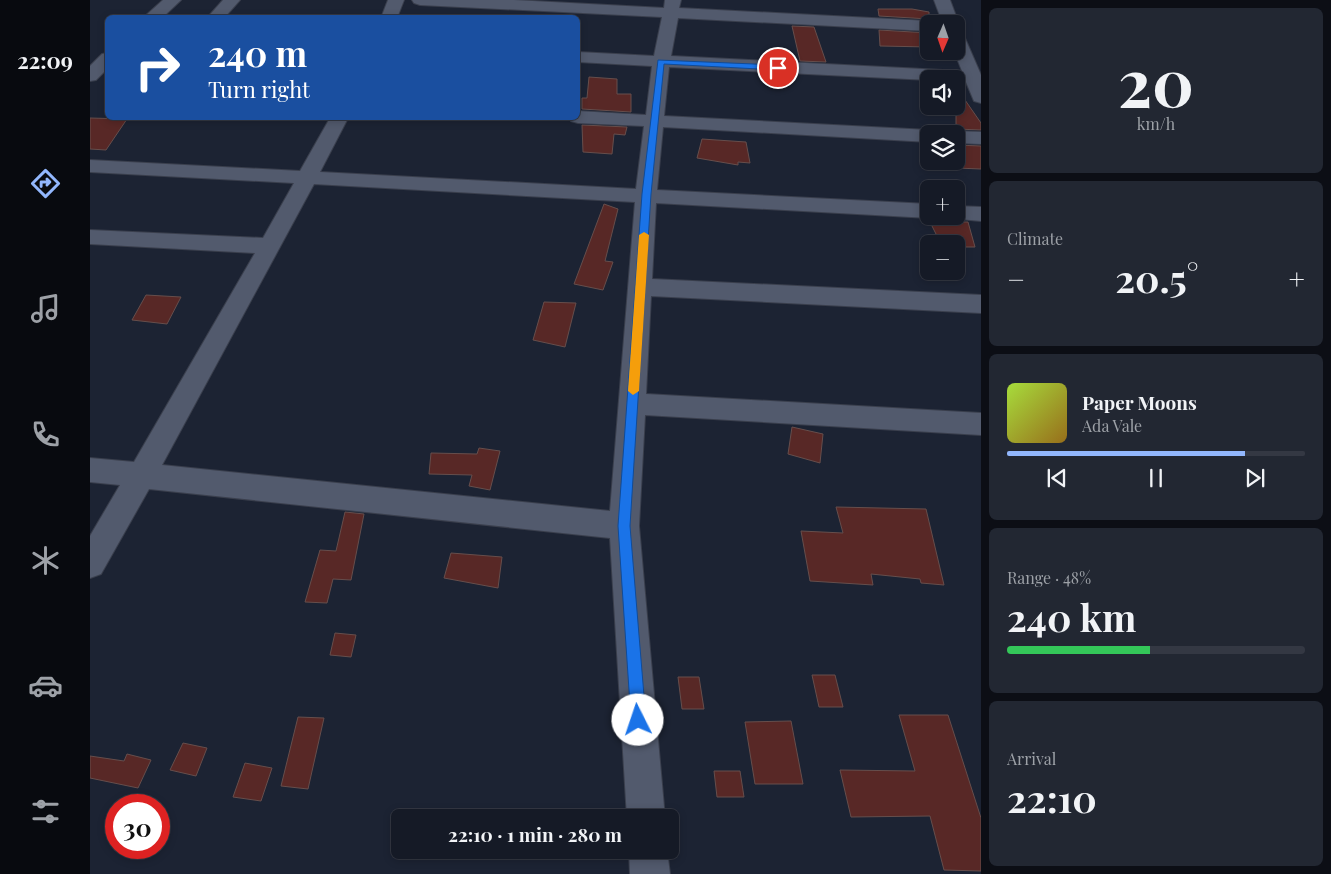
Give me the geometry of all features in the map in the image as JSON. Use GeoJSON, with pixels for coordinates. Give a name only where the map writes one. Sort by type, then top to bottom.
{"type":"FeatureCollection","features":[{"type":"Feature","properties":{"kind":"street"},"geometry":{"type":"LineString","coordinates":[[155,15],[173,0]]}},
{"type":"Feature","properties":{"kind":"street"},"geometry":{"type":"LineString","coordinates":[[218,15],[232,0]]}},
{"type":"Feature","properties":{"kind":"street"},"geometry":{"type":"LineString","coordinates":[[390,15],[396,0]]}},
{"type":"Feature","properties":{"kind":"street"},"geometry":{"type":"LineString","coordinates":[[420,0],[672,6],[920,25]]}},
{"type":"Feature","properties":{"kind":"street"},"geometry":{"type":"LineString","coordinates":[[942,0],[948,15]]}},
{"type":"Feature","properties":{"kind":"street"},"geometry":{"type":"LineString","coordinates":[[645,809],[624,526],[646,194],[661,62],[672,6]]}},
{"type":"Feature","properties":{"kind":"street"},"geometry":{"type":"LineString","coordinates":[[580,58],[973,77]]}},
{"type":"Feature","properties":{"kind":"street"},"geometry":{"type":"LineString","coordinates":[[965,58],[981,97]]}},
{"type":"Feature","properties":{"kind":"street"},"geometry":{"type":"LineString","coordinates":[[93,86],[105,64]]}},
{"type":"Feature","properties":{"kind":"street"},"geometry":{"type":"LineString","coordinates":[[580,117],[920,136]]}},
{"type":"Feature","properties":{"kind":"street"},"geometry":{"type":"LineString","coordinates":[[90,564],[143,475],[271,246],[338,120]]}},
{"type":"Feature","properties":{"kind":"street"},"geometry":{"type":"LineString","coordinates":[[965,137],[981,138]]}},
{"type":"Feature","properties":{"kind":"street"},"geometry":{"type":"LineString","coordinates":[[90,166],[646,194],[920,210]]}},
{"type":"Feature","properties":{"kind":"street"},"geometry":{"type":"LineString","coordinates":[[965,213],[981,214]]}},
{"type":"Feature","properties":{"kind":"street"},"geometry":{"type":"LineString","coordinates":[[90,237],[271,246]]}},
{"type":"Feature","properties":{"kind":"street"},"geometry":{"type":"LineString","coordinates":[[641,287],[981,304]]}},
{"type":"Feature","properties":{"kind":"street"},"geometry":{"type":"LineString","coordinates":[[632,404],[981,424]]}},
{"type":"Feature","properties":{"kind":"street"},"geometry":{"type":"LineString","coordinates":[[90,470],[624,526]]}},
{"type":"Feature","properties":{"kind":"street"},"geometry":{"type":"LineString","coordinates":[[649,859],[650,874]]}},
{"type":"Feature","properties":{"kind":"building"},"geometry":{"type":"Polygon","coordinates":[[[878,9],[912,9],[929,12],[929,15],[920,15],[920,18],[879,16],[878,9]]]}},
{"type":"Feature","properties":{"kind":"building"},"geometry":{"type":"Polygon","coordinates":[[[792,26],[814,27],[826,62],[800,61],[792,26]]]}},
{"type":"Feature","properties":{"kind":"building"},"geometry":{"type":"Polygon","coordinates":[[[879,30],[920,32],[920,47],[880,46],[879,30]]]}},
{"type":"Feature","properties":{"kind":"building"},"geometry":{"type":"Polygon","coordinates":[[[589,77],[617,79],[617,94],[631,94],[631,112],[582,109],[582,98],[587,98],[589,77]]]}},
{"type":"Feature","properties":{"kind":"building"},"geometry":{"type":"Polygon","coordinates":[[[965,100],[981,123],[981,130],[965,129],[965,125],[956,125],[956,115],[965,115],[965,100]]]}},
{"type":"Feature","properties":{"kind":"building"},"geometry":{"type":"Polygon","coordinates":[[[90,118],[126,120],[106,150],[90,149],[90,118]]]}},
{"type":"Feature","properties":{"kind":"building"},"geometry":{"type":"Polygon","coordinates":[[[582,125],[627,127],[625,135],[614,134],[612,154],[583,152],[582,125]]]}},
{"type":"Feature","properties":{"kind":"building"},"geometry":{"type":"Polygon","coordinates":[[[702,139],[746,142],[750,163],[738,162],[738,165],[697,158],[702,139]]]}},
{"type":"Feature","properties":{"kind":"building"},"geometry":{"type":"Polygon","coordinates":[[[965,145],[981,146],[981,169],[965,168],[965,145]]]}},
{"type":"Feature","properties":{"kind":"building"},"geometry":{"type":"Polygon","coordinates":[[[604,204],[618,209],[605,261],[613,262],[603,290],[574,284],[604,204]]]}},
{"type":"Feature","properties":{"kind":"building"},"geometry":{"type":"Polygon","coordinates":[[[965,222],[968,222],[975,247],[965,247],[965,235],[936,235],[932,225],[965,225],[965,222]]]}},
{"type":"Feature","properties":{"kind":"building"},"geometry":{"type":"Polygon","coordinates":[[[146,295],[181,297],[167,324],[132,320],[146,295]]]}},
{"type":"Feature","properties":{"kind":"building"},"geometry":{"type":"Polygon","coordinates":[[[544,302],[576,303],[565,347],[533,340],[544,302]]]}},
{"type":"Feature","properties":{"kind":"building"},"geometry":{"type":"Polygon","coordinates":[[[792,427],[823,434],[820,463],[788,454],[792,427]]]}},
{"type":"Feature","properties":{"kind":"building"},"geometry":{"type":"Polygon","coordinates":[[[479,448],[500,451],[490,490],[469,486],[472,475],[429,474],[431,453],[477,454],[479,448]]]}},
{"type":"Feature","properties":{"kind":"building"},"geometry":{"type":"Polygon","coordinates":[[[836,507],[926,509],[944,585],[921,583],[920,579],[871,574],[873,585],[810,581],[801,531],[843,533],[836,507]]]}},
{"type":"Feature","properties":{"kind":"building"},"geometry":{"type":"Polygon","coordinates":[[[345,512],[364,514],[351,580],[333,579],[327,603],[305,602],[320,550],[336,551],[345,512]]]}},
{"type":"Feature","properties":{"kind":"building"},"geometry":{"type":"Polygon","coordinates":[[[451,553],[502,557],[498,588],[444,578],[451,553]]]}},
{"type":"Feature","properties":{"kind":"building"},"geometry":{"type":"Polygon","coordinates":[[[335,633],[356,635],[351,657],[330,655],[335,633]]]}},
{"type":"Feature","properties":{"kind":"building"},"geometry":{"type":"Polygon","coordinates":[[[812,675],[835,675],[843,707],[819,707],[812,675]]]}},
{"type":"Feature","properties":{"kind":"building"},"geometry":{"type":"Polygon","coordinates":[[[678,677],[699,677],[704,709],[682,709],[678,677]]]}},
{"type":"Feature","properties":{"kind":"building"},"geometry":{"type":"Polygon","coordinates":[[[899,715],[948,715],[981,818],[981,871],[944,870],[930,816],[851,817],[840,770],[915,771],[899,715]]]}},
{"type":"Feature","properties":{"kind":"building"},"geometry":{"type":"Polygon","coordinates":[[[298,717],[324,718],[308,789],[281,786],[298,717]]]}},
{"type":"Feature","properties":{"kind":"building"},"geometry":{"type":"Polygon","coordinates":[[[791,721],[803,784],[755,784],[745,722],[791,721]]]}},
{"type":"Feature","properties":{"kind":"building"},"geometry":{"type":"Polygon","coordinates":[[[183,743],[207,748],[196,776],[170,770],[183,743]]]}},
{"type":"Feature","properties":{"kind":"building"},"geometry":{"type":"Polygon","coordinates":[[[127,754],[151,760],[138,788],[90,778],[90,756],[124,761],[127,754]]]}},
{"type":"Feature","properties":{"kind":"building"},"geometry":{"type":"Polygon","coordinates":[[[245,763],[272,768],[261,801],[233,797],[245,763]]]}},
{"type":"Feature","properties":{"kind":"building"},"geometry":{"type":"Polygon","coordinates":[[[714,771],[740,771],[744,797],[717,797],[714,771]]]}},
{"type":"Feature","properties":{"kind":"slow traffic"},"geometry":{"type":"LineString","coordinates":[[633,391],[644,235]]}},
{"type":"Feature","properties":{"kind":"route"},"geometry":{"type":"LineString","coordinates":[[638,720],[624,526],[646,194],[661,62],[778,68]]}}]}
